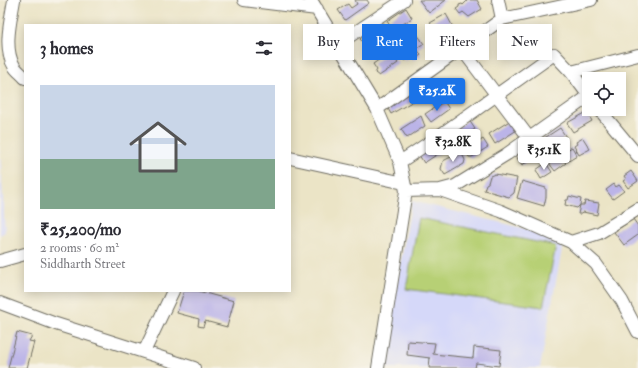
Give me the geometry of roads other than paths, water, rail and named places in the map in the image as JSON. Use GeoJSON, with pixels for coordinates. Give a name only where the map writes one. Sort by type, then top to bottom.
{"type":"FeatureCollection","features":[{"type":"Feature","properties":{"kind":"street"},"geometry":{"type":"LineString","coordinates":[[14,0],[4,50],[14,66],[24,77]]}},
{"type":"Feature","properties":{"kind":"street"},"geometry":{"type":"LineString","coordinates":[[244,0],[314,4],[326,24]]}},
{"type":"Feature","properties":{"kind":"street"},"geometry":{"type":"LineString","coordinates":[[354,33],[404,0]]}},
{"type":"Feature","properties":{"kind":"street"},"geometry":{"type":"LineString","coordinates":[[498,0],[502,19]]}},
{"type":"Feature","properties":{"kind":"street"},"geometry":{"type":"LineString","coordinates":[[489,28],[502,19],[591,0]]}},
{"type":"Feature","properties":{"kind":"street"},"geometry":{"type":"LineString","coordinates":[[400,162],[554,54],[582,87]]}},
{"type":"Feature","properties":{"kind":"street"},"geometry":{"type":"LineString","coordinates":[[571,72],[638,55]]}},
{"type":"Feature","properties":{"kind":"street"},"geometry":{"type":"LineString","coordinates":[[348,60],[377,109],[400,162],[405,187],[378,368]]}},
{"type":"Feature","properties":{"kind":"street"},"geometry":{"type":"LineString","coordinates":[[377,109],[444,60]]}},
{"type":"Feature","properties":{"kind":"street"},"geometry":{"type":"LineString","coordinates":[[470,60],[530,138]]}},
{"type":"Feature","properties":{"kind":"street"},"geometry":{"type":"LineString","coordinates":[[440,190],[455,186],[530,138],[582,101]]}},
{"type":"Feature","properties":{"kind":"street"},"geometry":{"type":"LineString","coordinates":[[605,116],[638,156]]}},
{"type":"Feature","properties":{"kind":"street"},"geometry":{"type":"LineString","coordinates":[[291,158],[405,187],[440,190],[501,211],[571,242],[596,264],[622,301],[638,332]]}},
{"type":"Feature","properties":{"kind":"street"},"geometry":{"type":"LineString","coordinates":[[571,242],[599,233],[638,208]]}},
{"type":"Feature","properties":{"kind":"street"},"geometry":{"type":"LineString","coordinates":[[0,261],[24,254]]}},
{"type":"Feature","properties":{"kind":"street"},"geometry":{"type":"LineString","coordinates":[[144,352],[173,292]]}},
{"type":"Feature","properties":{"kind":"street"},"geometry":{"type":"LineString","coordinates":[[0,303],[56,324],[194,368]]}}]}
